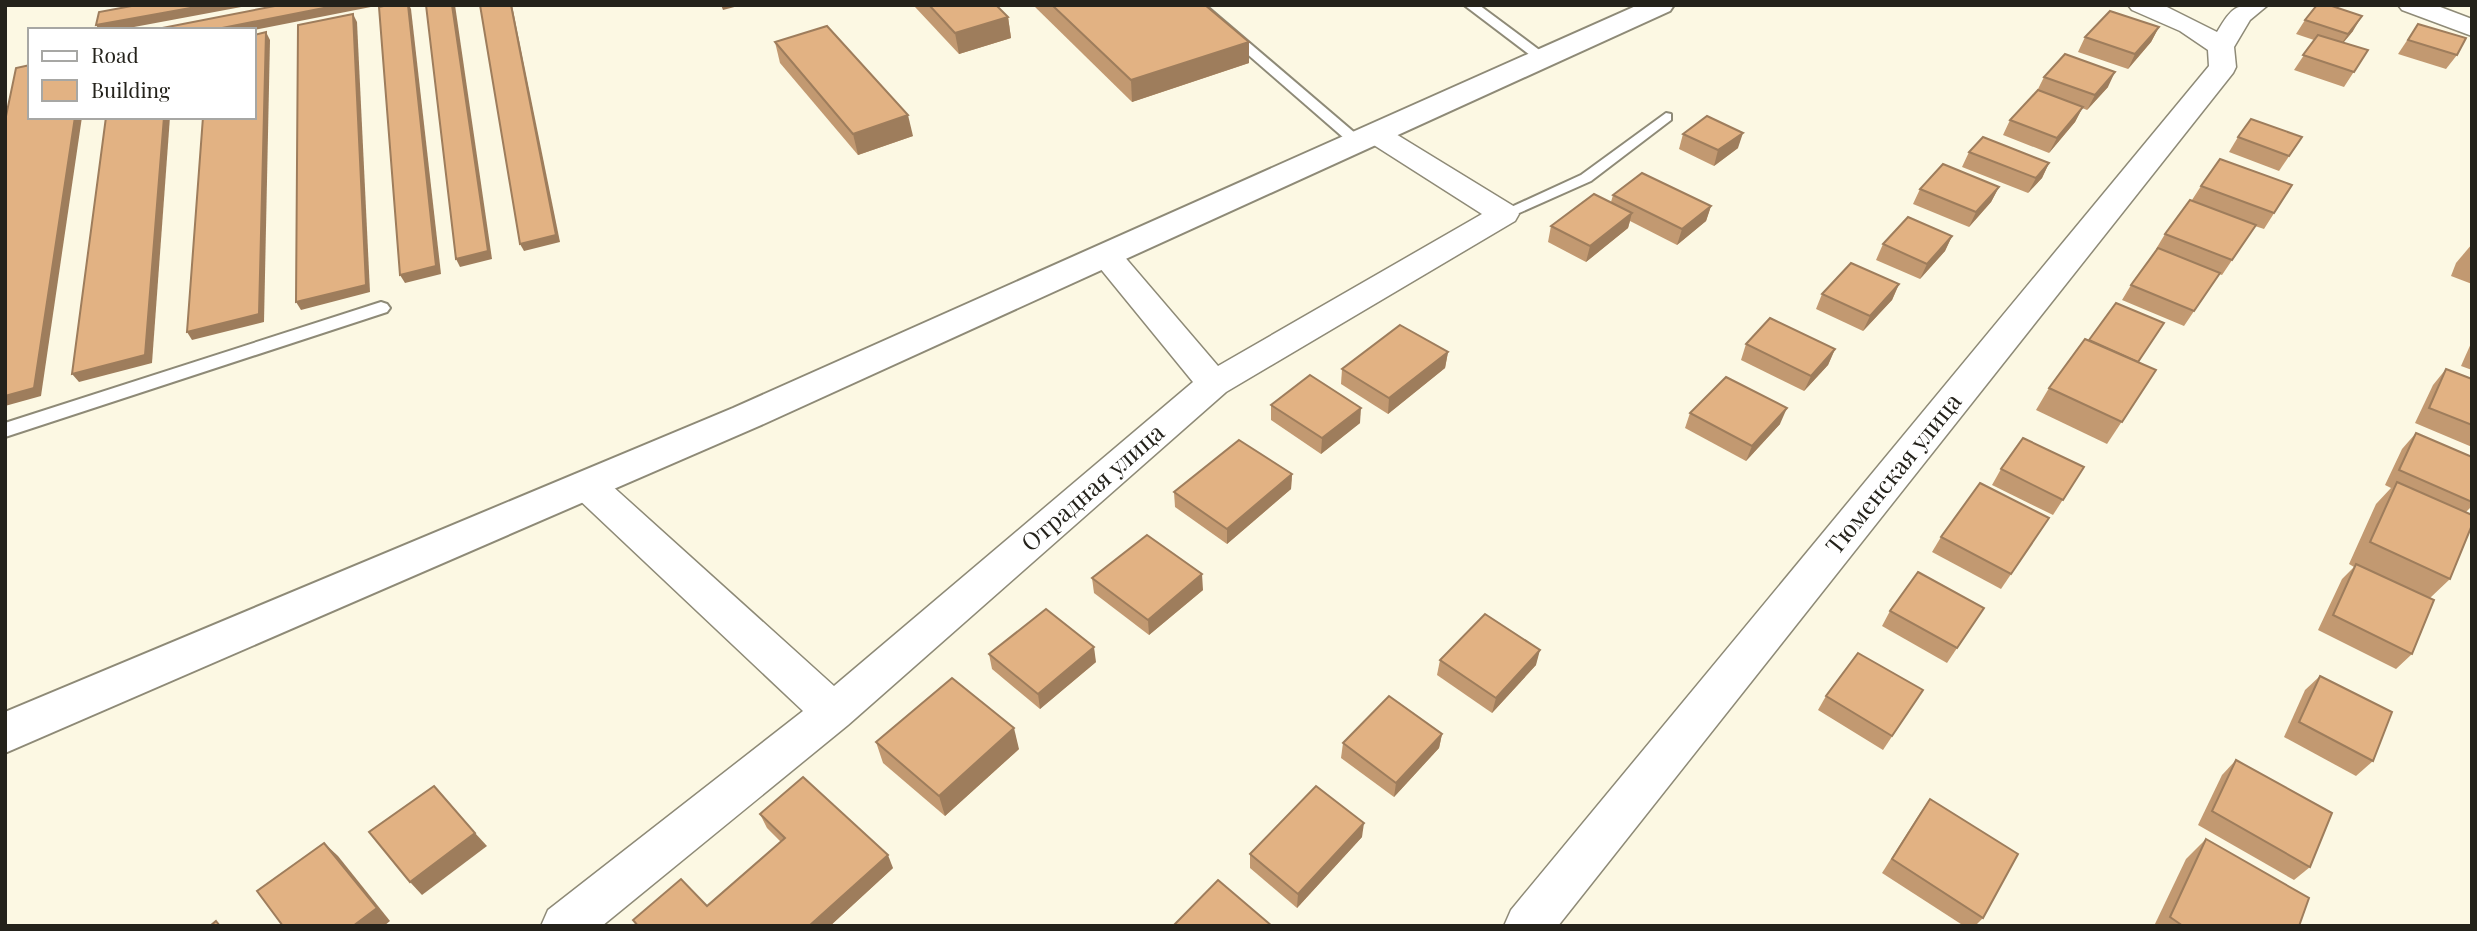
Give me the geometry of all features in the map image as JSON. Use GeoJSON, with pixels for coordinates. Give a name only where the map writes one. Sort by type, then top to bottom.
{"type":"FeatureCollection","features":[{"type":"Feature","properties":{"kind":"main road"},"geometry":{"type":"LineString","coordinates":[[5,733],[587,485],[1661,5]]}},
{"type":"Feature","properties":{"kind":"street"},"geometry":{"type":"LineString","coordinates":[[2141,5],[2189,26],[2221,47]]}},
{"type":"Feature","properties":{"kind":"street","name":"Тюменская улица"},"geometry":{"type":"LineString","coordinates":[[1528,926],[2222,67],[2221,47],[2240,15],[2255,5]]}},
{"type":"Feature","properties":{"kind":"street"},"geometry":{"type":"LineString","coordinates":[[2411,5],[2472,28]]}},
{"type":"Feature","properties":{"kind":"street"},"geometry":{"type":"LineString","coordinates":[[1366,138],[1504,214]]}},
{"type":"Feature","properties":{"kind":"street","name":"Отрадная улица"},"geometry":{"type":"LineString","coordinates":[[565,926],[833,712],[1213,384],[1504,214]]}},
{"type":"Feature","properties":{"kind":"street"},"geometry":{"type":"LineString","coordinates":[[1106,255],[1213,384]]}},
{"type":"Feature","properties":{"kind":"street"},"geometry":{"type":"LineString","coordinates":[[587,485],[833,712]]}},
{"type":"Feature","properties":{"kind":"lane"},"geometry":{"type":"LineString","coordinates":[[1197,5],[1366,138]]}},
{"type":"Feature","properties":{"kind":"lane"},"geometry":{"type":"LineString","coordinates":[[1470,5],[1543,58]]}},
{"type":"Feature","properties":{"kind":"lane","name":"Отрадная улица"},"geometry":{"type":"LineString","coordinates":[[1504,214],[1586,178],[1666,117]]}},
{"type":"Feature","properties":{"kind":"lane"},"geometry":{"type":"LineString","coordinates":[[5,430],[381,308]]}},
{"type":"Feature","properties":{"kind":"building"},"geometry":{"type":"Polygon","coordinates":[[[137,5],[207,5],[96,25],[99,12],[137,5]]]}},
{"type":"Feature","properties":{"kind":"building"},"geometry":{"type":"Polygon","coordinates":[[[280,5],[339,5],[222,28],[162,28],[280,5]]]}},
{"type":"Feature","properties":{"kind":"building"},"geometry":{"type":"Polygon","coordinates":[[[408,5],[436,266],[400,275],[379,7],[408,5]]]}},
{"type":"Feature","properties":{"kind":"building"},"geometry":{"type":"Polygon","coordinates":[[[426,5],[452,5],[488,251],[456,259],[426,5]]]}},
{"type":"Feature","properties":{"kind":"building"},"geometry":{"type":"Polygon","coordinates":[[[480,5],[511,5],[556,235],[520,244],[480,5]]]}},
{"type":"Feature","properties":{"kind":"building"},"geometry":{"type":"Polygon","coordinates":[[[929,5],[996,5],[1008,17],[955,33],[929,5]]]}},
{"type":"Feature","properties":{"kind":"building"},"geometry":{"type":"Polygon","coordinates":[[[1052,5],[1205,5],[1249,42],[1131,80],[1052,5]]]}},
{"type":"Feature","properties":{"kind":"building"},"geometry":{"type":"Polygon","coordinates":[[[2317,5],[2329,5],[2362,16],[2348,34],[2305,20],[2317,5]]]}},
{"type":"Feature","properties":{"kind":"building"},"geometry":{"type":"Polygon","coordinates":[[[2110,11],[2159,27],[2135,54],[2085,37],[2110,11]]]}},
{"type":"Feature","properties":{"kind":"building"},"geometry":{"type":"Polygon","coordinates":[[[353,14],[366,285],[296,302],[298,25],[353,14]]]}},
{"type":"Feature","properties":{"kind":"building"},"geometry":{"type":"Polygon","coordinates":[[[2418,24],[2466,38],[2457,55],[2408,40],[2418,24]]]}},
{"type":"Feature","properties":{"kind":"building"},"geometry":{"type":"Polygon","coordinates":[[[827,26],[908,115],[853,134],[775,42],[827,26]]]}},
{"type":"Feature","properties":{"kind":"building"},"geometry":{"type":"Polygon","coordinates":[[[266,32],[259,314],[187,332],[203,119],[256,119],[256,34],[266,32]]]}},
{"type":"Feature","properties":{"kind":"building"},"geometry":{"type":"Polygon","coordinates":[[[2318,35],[2368,50],[2354,72],[2303,55],[2318,35]]]}},
{"type":"Feature","properties":{"kind":"building"},"geometry":{"type":"Polygon","coordinates":[[[2065,54],[2115,72],[2095,95],[2044,77],[2065,54]]]}},
{"type":"Feature","properties":{"kind":"building"},"geometry":{"type":"Polygon","coordinates":[[[28,65],[28,119],[75,119],[34,388],[5,396],[5,121],[16,68],[28,65]]]}},
{"type":"Feature","properties":{"kind":"building"},"geometry":{"type":"Polygon","coordinates":[[[2038,90],[2083,107],[2057,138],[2010,120],[2038,90]]]}},
{"type":"Feature","properties":{"kind":"building"},"geometry":{"type":"Polygon","coordinates":[[[1707,116],[1743,133],[1718,150],[1683,134],[1707,116]]]}},
{"type":"Feature","properties":{"kind":"building"},"geometry":{"type":"Polygon","coordinates":[[[106,119],[164,119],[145,355],[72,374],[106,119]]]}},
{"type":"Feature","properties":{"kind":"building"},"geometry":{"type":"Polygon","coordinates":[[[2251,119],[2302,137],[2289,156],[2238,137],[2251,119]]]}},
{"type":"Feature","properties":{"kind":"building"},"geometry":{"type":"Polygon","coordinates":[[[1983,137],[2049,163],[2036,178],[1969,152],[1983,137]]]}},
{"type":"Feature","properties":{"kind":"building"},"geometry":{"type":"Polygon","coordinates":[[[2220,159],[2292,185],[2274,213],[2201,186],[2220,159]]]}},
{"type":"Feature","properties":{"kind":"building"},"geometry":{"type":"Polygon","coordinates":[[[1943,164],[1999,187],[1976,212],[1920,189],[1943,164]]]}},
{"type":"Feature","properties":{"kind":"building"},"geometry":{"type":"Polygon","coordinates":[[[1642,173],[1711,206],[1682,229],[1613,195],[1642,173]]]}},
{"type":"Feature","properties":{"kind":"building"},"geometry":{"type":"Polygon","coordinates":[[[1594,194],[1632,213],[1590,246],[1551,226],[1594,194]]]}},
{"type":"Feature","properties":{"kind":"building"},"geometry":{"type":"Polygon","coordinates":[[[2190,200],[2256,225],[2232,260],[2165,234],[2190,200]]]}},
{"type":"Feature","properties":{"kind":"building"},"geometry":{"type":"Polygon","coordinates":[[[1908,217],[1952,236],[1927,264],[1883,244],[1908,217]]]}},
{"type":"Feature","properties":{"kind":"building"},"geometry":{"type":"Polygon","coordinates":[[[2158,248],[2220,273],[2194,311],[2131,285],[2158,248]]]}},
{"type":"Feature","properties":{"kind":"building"},"geometry":{"type":"Polygon","coordinates":[[[1851,263],[1899,284],[1870,316],[1822,294],[1851,263]]]}},
{"type":"Feature","properties":{"kind":"building"},"geometry":{"type":"Polygon","coordinates":[[[2116,303],[2164,323],[2138,362],[2089,340],[2116,303]]]}},
{"type":"Feature","properties":{"kind":"building"},"geometry":{"type":"Polygon","coordinates":[[[1770,318],[1835,349],[1811,376],[1746,344],[1770,318]]]}},
{"type":"Feature","properties":{"kind":"building"},"geometry":{"type":"Polygon","coordinates":[[[1400,325],[1448,352],[1389,398],[1342,369],[1400,325]]]}},
{"type":"Feature","properties":{"kind":"building"},"geometry":{"type":"Polygon","coordinates":[[[2085,339],[2156,370],[2122,422],[2049,388],[2085,339]]]}},
{"type":"Feature","properties":{"kind":"building"},"geometry":{"type":"Polygon","coordinates":[[[2446,369],[2472,379],[2472,425],[2429,408],[2446,369]]]}},
{"type":"Feature","properties":{"kind":"building"},"geometry":{"type":"Polygon","coordinates":[[[1310,375],[1361,408],[1322,438],[1271,405],[1310,375]]]}},
{"type":"Feature","properties":{"kind":"building"},"geometry":{"type":"Polygon","coordinates":[[[1726,377],[1787,408],[1752,446],[1690,413],[1726,377]]]}},
{"type":"Feature","properties":{"kind":"building"},"geometry":{"type":"Polygon","coordinates":[[[2416,433],[2472,457],[2472,502],[2399,470],[2416,433]]]}},
{"type":"Feature","properties":{"kind":"building"},"geometry":{"type":"Polygon","coordinates":[[[2023,438],[2084,467],[2063,500],[2001,469],[2023,438]]]}},
{"type":"Feature","properties":{"kind":"building"},"geometry":{"type":"Polygon","coordinates":[[[1239,440],[1292,474],[1227,529],[1174,492],[1239,440]]]}},
{"type":"Feature","properties":{"kind":"building"},"geometry":{"type":"Polygon","coordinates":[[[2397,482],[2472,515],[2472,525],[2450,579],[2370,542],[2397,482]]]}},
{"type":"Feature","properties":{"kind":"building"},"geometry":{"type":"Polygon","coordinates":[[[1980,483],[2049,518],[2011,574],[1941,537],[1980,483]]]}},
{"type":"Feature","properties":{"kind":"building"},"geometry":{"type":"Polygon","coordinates":[[[1147,535],[1202,574],[1148,620],[1092,578],[1147,535]]]}},
{"type":"Feature","properties":{"kind":"building"},"geometry":{"type":"Polygon","coordinates":[[[2356,564],[2434,600],[2412,654],[2333,615],[2356,564]]]}},
{"type":"Feature","properties":{"kind":"building"},"geometry":{"type":"Polygon","coordinates":[[[1918,572],[1984,608],[1957,648],[1890,611],[1918,572]]]}},
{"type":"Feature","properties":{"kind":"building"},"geometry":{"type":"Polygon","coordinates":[[[1046,609],[1094,647],[1038,694],[989,654],[1046,609]]]}},
{"type":"Feature","properties":{"kind":"building"},"geometry":{"type":"Polygon","coordinates":[[[1485,614],[1540,650],[1496,698],[1440,660],[1485,614]]]}},
{"type":"Feature","properties":{"kind":"building"},"geometry":{"type":"Polygon","coordinates":[[[1858,653],[1923,690],[1892,736],[1826,696],[1858,653]]]}},
{"type":"Feature","properties":{"kind":"building"},"geometry":{"type":"Polygon","coordinates":[[[2320,676],[2392,712],[2373,761],[2299,722],[2320,676]]]}},
{"type":"Feature","properties":{"kind":"building"},"geometry":{"type":"Polygon","coordinates":[[[952,678],[1014,728],[939,796],[876,742],[952,678]]]}},
{"type":"Feature","properties":{"kind":"building"},"geometry":{"type":"Polygon","coordinates":[[[1389,696],[1442,734],[1396,783],[1343,743],[1389,696]]]}},
{"type":"Feature","properties":{"kind":"building"},"geometry":{"type":"Polygon","coordinates":[[[2236,760],[2332,813],[2310,867],[2212,811],[2236,760]]]}},
{"type":"Feature","properties":{"kind":"building"},"geometry":{"type":"Polygon","coordinates":[[[803,777],[888,855],[809,926],[638,926],[633,920],[681,879],[707,906],[785,838],[760,814],[803,777]]]}},
{"type":"Feature","properties":{"kind":"building"},"geometry":{"type":"Polygon","coordinates":[[[434,786],[475,833],[410,882],[369,832],[434,786]]]}},
{"type":"Feature","properties":{"kind":"building"},"geometry":{"type":"Polygon","coordinates":[[[1316,786],[1364,823],[1298,894],[1250,854],[1316,786]]]}},
{"type":"Feature","properties":{"kind":"building"},"geometry":{"type":"Polygon","coordinates":[[[1930,799],[2018,854],[1983,918],[1892,859],[1930,799]]]}},
{"type":"Feature","properties":{"kind":"building"},"geometry":{"type":"Polygon","coordinates":[[[2206,839],[2309,898],[2299,926],[2183,926],[2170,917],[2206,839]]]}},
{"type":"Feature","properties":{"kind":"building"},"geometry":{"type":"Polygon","coordinates":[[[324,843],[377,908],[353,926],[283,926],[257,891],[324,843]]]}},
{"type":"Feature","properties":{"kind":"building"},"geometry":{"type":"Polygon","coordinates":[[[1218,880],[1272,926],[1173,926],[1218,880]]]}}]}
